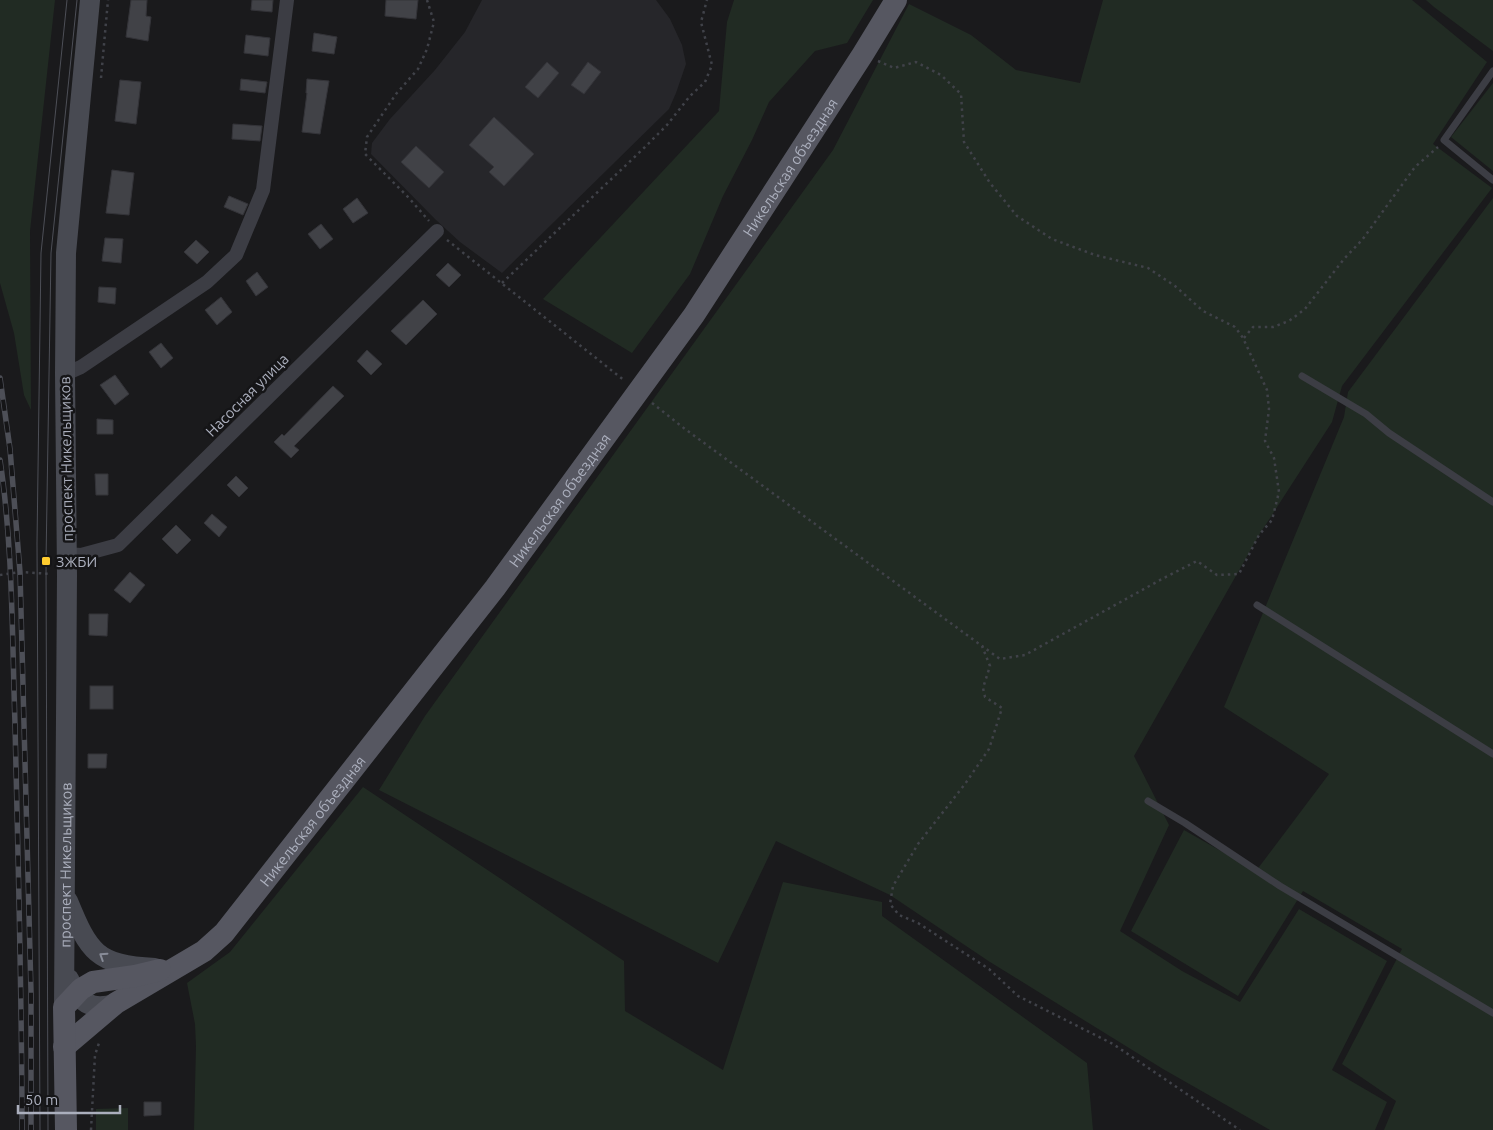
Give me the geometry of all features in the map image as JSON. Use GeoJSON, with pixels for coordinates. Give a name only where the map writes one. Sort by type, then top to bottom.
{"type":"FeatureCollection","features":[{"type":"Feature","properties":{"kind":"main road","name":"проспект Никельщиков"},"geometry":{"type":"LineString","coordinates":[[66,1130],[64,1047],[70,1000],[64,965],[67,574],[66,253],[90,0]]}},
{"type":"Feature","properties":{"kind":"main road","name":"Никельская объездная"},"geometry":{"type":"LineString","coordinates":[[64,1047],[116,1003],[204,951],[224,933],[495,588],[694,315],[896,0]]}},
{"type":"Feature","properties":{"kind":"main road"},"geometry":{"type":"LineString","coordinates":[[65,892],[77,923],[90,946],[102,957],[116,964],[136,967],[174,967]]}},
{"type":"Feature","properties":{"kind":"main road"},"geometry":{"type":"LineString","coordinates":[[70,1000],[93,982],[135,976],[174,967]]}},
{"type":"Feature","properties":{"kind":"main road"},"geometry":{"type":"LineString","coordinates":[[70,1000],[86,1002],[98,1007],[105,1007],[116,1003]]}},
{"type":"Feature","properties":{"kind":"street"},"geometry":{"type":"LineString","coordinates":[[65,374],[82,367],[207,282],[236,256],[263,190],[287,0]]}},
{"type":"Feature","properties":{"kind":"street","name":"Насосная улица"},"geometry":{"type":"LineString","coordinates":[[67,554],[81,555],[118,546],[437,231]]}},
{"type":"Feature","properties":{"kind":"lane"},"geometry":{"type":"LineString","coordinates":[[1493,71],[1444,140],[1493,180]]}},
{"type":"Feature","properties":{"kind":"lane"},"geometry":{"type":"LineString","coordinates":[[1302,376],[1366,414],[1389,433],[1493,502]]}},
{"type":"Feature","properties":{"kind":"lane"},"geometry":{"type":"LineString","coordinates":[[1257,605],[1493,754]]}},
{"type":"Feature","properties":{"kind":"lane"},"geometry":{"type":"LineString","coordinates":[[1148,801],[1289,891],[1493,1013]]}},
{"type":"Feature","properties":{"kind":"path"},"geometry":{"type":"LineString","coordinates":[[100,85],[108,0]]}},
{"type":"Feature","properties":{"kind":"path"},"geometry":{"type":"LineString","coordinates":[[427,0],[434,22],[427,49],[418,69],[396,94],[366,137],[365,154],[409,198],[437,231],[672,419],[1000,659],[1026,655],[1197,561],[1217,575],[1238,574],[1259,535],[1272,520],[1279,492],[1274,458],[1265,441],[1269,409],[1267,390],[1243,338],[1235,327],[1203,311],[1175,286],[1148,268],[1095,255],[1052,239],[1017,216],[990,183],[964,142],[961,94],[941,75],[916,62],[894,68],[863,54]]}},
{"type":"Feature","properties":{"kind":"path"},"geometry":{"type":"LineString","coordinates":[[502,283],[656,136],[690,96],[705,82],[712,65],[701,22],[707,0]]}},
{"type":"Feature","properties":{"kind":"path"},"geometry":{"type":"LineString","coordinates":[[1243,338],[1253,327],[1272,327],[1289,321],[1305,310],[1368,232],[1415,166],[1444,140]]}},
{"type":"Feature","properties":{"kind":"path"},"geometry":{"type":"LineString","coordinates":[[0,575],[20,572],[67,574]]}},
{"type":"Feature","properties":{"kind":"path"},"geometry":{"type":"LineString","coordinates":[[982,646],[990,666],[983,688],[986,697],[1002,708],[989,749],[965,784],[918,844],[893,886],[890,904],[899,915],[918,924],[989,969],[1018,996],[1113,1044],[1240,1130]]}},
{"type":"Feature","properties":{"kind":"path"},"geometry":{"type":"LineString","coordinates":[[91,1130],[95,1055],[102,1037]]}},
{"type":"Feature","properties":{"kind":"shaded area"},"geometry":{"type":"Polygon","coordinates":[[[0,0],[55,0],[30,231],[31,410],[24,395],[14,333],[0,283],[0,0]]]}},
{"type":"Feature","properties":{"kind":"shaded area"},"geometry":{"type":"Polygon","coordinates":[[[482,0],[656,0],[670,19],[682,45],[686,64],[669,109],[502,273],[460,242],[371,154],[372,143],[390,119],[435,70],[465,32],[482,0]]]}},
{"type":"Feature","properties":{"kind":"shaded area"},"geometry":{"type":"Polygon","coordinates":[[[734,0],[873,0],[847,43],[815,51],[769,102],[723,196],[690,274],[632,353],[543,299],[719,111],[727,22],[734,0]]]}},
{"type":"Feature","properties":{"kind":"shaded area"},"geometry":{"type":"Polygon","coordinates":[[[1103,0],[1412,0],[1487,62],[1433,144],[1492,188],[1342,386],[1332,422],[1259,535],[1134,756],[1169,825],[1120,931],[1182,971],[1240,1002],[1299,909],[1387,961],[1332,1070],[1387,1102],[1375,1130],[1270,1130],[1163,1069],[990,962],[890,895],[776,841],[718,963],[379,790],[425,716],[833,150],[909,4],[971,35],[1016,70],[1080,83],[1103,0]]]}},
{"type":"Feature","properties":{"kind":"shaded area"},"geometry":{"type":"Polygon","coordinates":[[[1426,0],[1493,0],[1493,51],[1434,7],[1426,0]]]}},
{"type":"Feature","properties":{"kind":"shaded area"},"geometry":{"type":"Polygon","coordinates":[[[1493,83],[1493,171],[1451,137],[1493,83]]]}},
{"type":"Feature","properties":{"kind":"shaded area"},"geometry":{"type":"Polygon","coordinates":[[[1493,198],[1493,1130],[1384,1130],[1396,1101],[1342,1064],[1402,949],[1303,891],[1238,996],[1131,931],[1184,830],[1256,871],[1329,774],[1224,707],[1344,417],[1348,392],[1493,198]]]}},
{"type":"Feature","properties":{"kind":"shaded area"},"geometry":{"type":"Polygon","coordinates":[[[363,787],[624,961],[625,1011],[723,1070],[783,882],[882,902],[882,916],[1087,1063],[1093,1130],[194,1130],[195,1024],[187,983],[230,952],[363,787]]]}},
{"type":"Feature","properties":{"kind":"shaded area"},"geometry":{"type":"Polygon","coordinates":[[[128,1108],[128,1130],[96,1130],[96,1109],[128,1108]]]}},
{"type":"Feature","properties":{"kind":"building"},"geometry":{"type":"Polygon","coordinates":[[[131,0],[147,0],[146,16],[151,17],[148,41],[126,37],[131,0]]]}},
{"type":"Feature","properties":{"kind":"building"},"geometry":{"type":"Polygon","coordinates":[[[252,0],[273,0],[272,12],[251,10],[252,0]]]}},
{"type":"Feature","properties":{"kind":"building"},"geometry":{"type":"Polygon","coordinates":[[[386,0],[418,0],[416,19],[385,16],[386,0]]]}},
{"type":"Feature","properties":{"kind":"building"},"geometry":{"type":"Polygon","coordinates":[[[314,33],[337,37],[334,54],[312,51],[314,33]]]}},
{"type":"Feature","properties":{"kind":"building"},"geometry":{"type":"Polygon","coordinates":[[[246,35],[270,38],[268,56],[244,53],[246,35]]]}},
{"type":"Feature","properties":{"kind":"building"},"geometry":{"type":"Polygon","coordinates":[[[547,62],[559,73],[538,98],[525,87],[547,62]]]}},
{"type":"Feature","properties":{"kind":"building"},"geometry":{"type":"Polygon","coordinates":[[[588,62],[601,72],[584,94],[571,85],[588,62]]]}},
{"type":"Feature","properties":{"kind":"building"},"geometry":{"type":"Polygon","coordinates":[[[241,79],[267,82],[265,93],[240,90],[241,79]]]}},
{"type":"Feature","properties":{"kind":"building"},"geometry":{"type":"Polygon","coordinates":[[[307,79],[329,81],[320,134],[302,132],[307,79]]]}},
{"type":"Feature","properties":{"kind":"building"},"geometry":{"type":"Polygon","coordinates":[[[120,80],[141,82],[136,124],[115,121],[120,80]]]}},
{"type":"Feature","properties":{"kind":"building"},"geometry":{"type":"Polygon","coordinates":[[[494,117],[534,154],[504,186],[489,172],[494,167],[469,145],[494,117]]]}},
{"type":"Feature","properties":{"kind":"building"},"geometry":{"type":"Polygon","coordinates":[[[233,124],[262,126],[260,141],[232,139],[233,124]]]}},
{"type":"Feature","properties":{"kind":"building"},"geometry":{"type":"Polygon","coordinates":[[[416,146],[444,172],[429,188],[401,162],[416,146]]]}},
{"type":"Feature","properties":{"kind":"building"},"geometry":{"type":"Polygon","coordinates":[[[112,170],[134,173],[129,215],[106,213],[112,170]]]}},
{"type":"Feature","properties":{"kind":"building"},"geometry":{"type":"Polygon","coordinates":[[[229,196],[248,204],[243,215],[224,207],[229,196]]]}},
{"type":"Feature","properties":{"kind":"building"},"geometry":{"type":"Polygon","coordinates":[[[357,198],[368,213],[353,223],[343,209],[357,198]]]}},
{"type":"Feature","properties":{"kind":"building"},"geometry":{"type":"Polygon","coordinates":[[[321,224],[333,239],[320,249],[308,234],[321,224]]]}},
{"type":"Feature","properties":{"kind":"building"},"geometry":{"type":"Polygon","coordinates":[[[105,238],[123,239],[121,263],[102,261],[105,238]]]}},
{"type":"Feature","properties":{"kind":"building"},"geometry":{"type":"Polygon","coordinates":[[[196,240],[209,252],[197,264],[184,252],[196,240]]]}},
{"type":"Feature","properties":{"kind":"building"},"geometry":{"type":"Polygon","coordinates":[[[448,263],[461,275],[449,287],[436,275],[448,263]]]}},
{"type":"Feature","properties":{"kind":"building"},"geometry":{"type":"Polygon","coordinates":[[[257,272],[268,287],[256,296],[246,281],[257,272]]]}},
{"type":"Feature","properties":{"kind":"building"},"geometry":{"type":"Polygon","coordinates":[[[99,287],[116,288],[115,304],[98,302],[99,287]]]}},
{"type":"Feature","properties":{"kind":"building"},"geometry":{"type":"Polygon","coordinates":[[[221,297],[232,312],[217,325],[205,310],[221,297]]]}},
{"type":"Feature","properties":{"kind":"building"},"geometry":{"type":"Polygon","coordinates":[[[423,300],[437,314],[406,345],[391,331],[423,300]]]}},
{"type":"Feature","properties":{"kind":"building"},"geometry":{"type":"Polygon","coordinates":[[[161,343],[173,358],[161,368],[149,352],[161,343]]]}},
{"type":"Feature","properties":{"kind":"building"},"geometry":{"type":"Polygon","coordinates":[[[367,350],[382,364],[371,375],[357,361],[367,350]]]}},
{"type":"Feature","properties":{"kind":"building"},"geometry":{"type":"Polygon","coordinates":[[[115,375],[129,394],[115,405],[100,385],[115,375]]]}},
{"type":"Feature","properties":{"kind":"building"},"geometry":{"type":"Polygon","coordinates":[[[333,386],[344,396],[294,446],[299,450],[291,458],[274,442],[282,434],[284,436],[333,386]]]}},
{"type":"Feature","properties":{"kind":"building"},"geometry":{"type":"Polygon","coordinates":[[[97,419],[113,420],[113,434],[97,434],[97,419]]]}},
{"type":"Feature","properties":{"kind":"building"},"geometry":{"type":"Polygon","coordinates":[[[95,474],[108,474],[108,495],[96,495],[95,474]]]}},
{"type":"Feature","properties":{"kind":"building"},"geometry":{"type":"Polygon","coordinates":[[[236,476],[248,488],[239,497],[227,485],[236,476]]]}},
{"type":"Feature","properties":{"kind":"building"},"geometry":{"type":"Polygon","coordinates":[[[212,514],[227,527],[219,537],[204,523],[212,514]]]}},
{"type":"Feature","properties":{"kind":"building"},"geometry":{"type":"Polygon","coordinates":[[[176,525],[191,540],[177,554],[162,539],[176,525]]]}},
{"type":"Feature","properties":{"kind":"building"},"geometry":{"type":"Polygon","coordinates":[[[130,572],[145,585],[130,603],[114,590],[130,572]]]}},
{"type":"Feature","properties":{"kind":"building"},"geometry":{"type":"Polygon","coordinates":[[[89,614],[108,614],[107,636],[89,635],[89,614]]]}},
{"type":"Feature","properties":{"kind":"building"},"geometry":{"type":"Polygon","coordinates":[[[90,686],[113,686],[113,709],[90,709],[90,686]]]}},
{"type":"Feature","properties":{"kind":"building"},"geometry":{"type":"Polygon","coordinates":[[[88,754],[107,754],[106,768],[88,768],[88,754]]]}},
{"type":"Feature","properties":{"kind":"building"},"geometry":{"type":"Polygon","coordinates":[[[144,1102],[161,1102],[161,1115],[144,1116],[144,1102]]]}},
{"type":"Feature","properties":{"kind":"tram line"},"geometry":{"type":"LineString","coordinates":[[40,1130],[37,543],[41,253],[67,0]]}},
{"type":"Feature","properties":{"kind":"tram line"},"geometry":{"type":"LineString","coordinates":[[48,1130],[46,561],[51,253],[77,0]]}},
{"type":"Feature","properties":{"kind":"railway"},"geometry":{"type":"LineString","coordinates":[[0,378],[10,449],[20,572],[31,991],[31,1130]]}},
{"type":"Feature","properties":{"kind":"railway"},"geometry":{"type":"LineString","coordinates":[[0,460],[10,559],[20,927],[22,1130]]}},
{"type":"Feature","properties":{"kind":"place","name":"ЗЖБИ"},"geometry":{"type":"Point","coordinates":[46,561]}}]}
